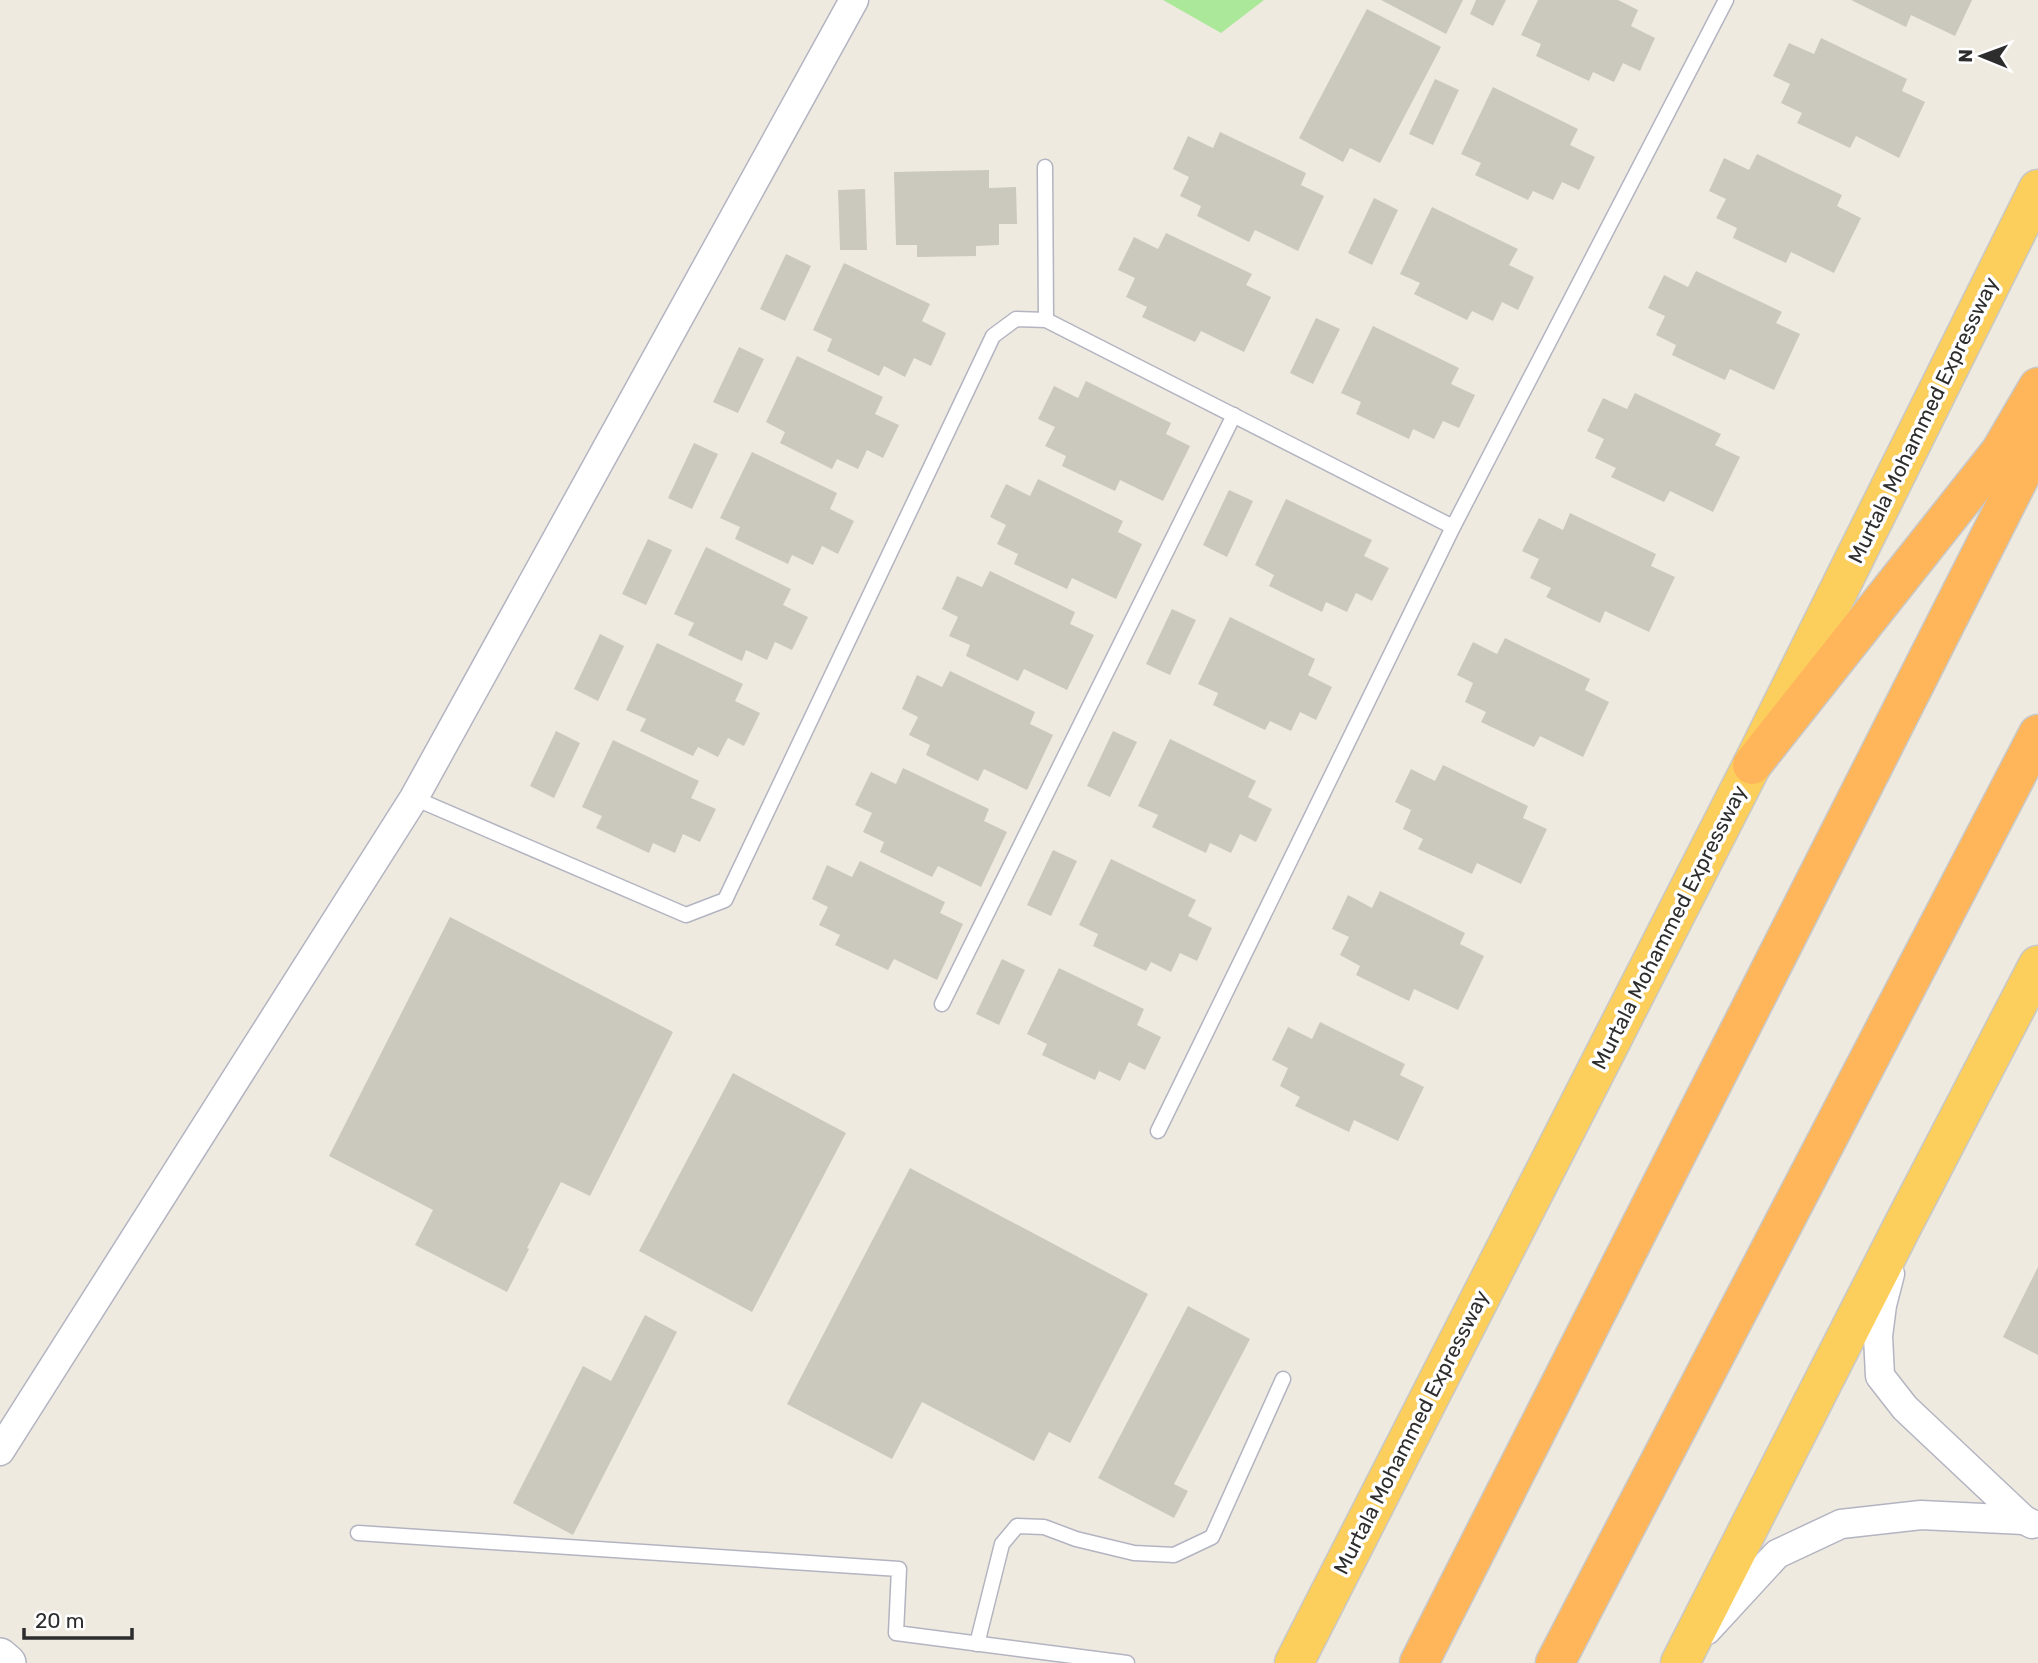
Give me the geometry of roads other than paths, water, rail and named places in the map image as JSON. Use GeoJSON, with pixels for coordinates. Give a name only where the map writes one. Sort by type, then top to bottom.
{"type":"FeatureCollection","features":[{"type":"Feature","properties":{"kind":"highway","name":"Murtala Mohammed Expressway"},"geometry":{"type":"LineString","coordinates":[[1294,1663],[1752,765],[2038,188]]}},
{"type":"Feature","properties":{"kind":"highway"},"geometry":{"type":"LineString","coordinates":[[1752,765],[2000,452],[2038,387]]}},
{"type":"Feature","properties":{"kind":"highway"},"geometry":{"type":"LineString","coordinates":[[1419,1663],[2038,441]]}},
{"type":"Feature","properties":{"kind":"highway"},"geometry":{"type":"LineString","coordinates":[[1555,1663],[2038,734]]}},
{"type":"Feature","properties":{"kind":"highway"},"geometry":{"type":"LineString","coordinates":[[1682,1659],[2038,965]]}},
{"type":"Feature","properties":{"kind":"street"},"geometry":{"type":"LineString","coordinates":[[0,1451],[414,798],[854,0]]}},
{"type":"Feature","properties":{"kind":"street"},"geometry":{"type":"LineString","coordinates":[[1902,1227],[1882,1305],[1878,1336],[1880,1376],[1905,1408],[2031,1524]]}},
{"type":"Feature","properties":{"kind":"street"},"geometry":{"type":"LineString","coordinates":[[1682,1659],[1777,1554],[1841,1524],[1920,1515],[2031,1524]]}},
{"type":"Feature","properties":{"kind":"street"},"geometry":{"type":"LineString","coordinates":[[0,1656],[8,1663]]}},
{"type":"Feature","properties":{"kind":"lane"},"geometry":{"type":"LineString","coordinates":[[1158,1131],[1453,527],[1726,0]]}},
{"type":"Feature","properties":{"kind":"lane"},"geometry":{"type":"LineString","coordinates":[[1045,167],[1046,320]]}},
{"type":"Feature","properties":{"kind":"lane"},"geometry":{"type":"LineString","coordinates":[[414,798],[686,915],[725,900],[993,336],[1016,319],[1046,320],[1453,527]]}},
{"type":"Feature","properties":{"kind":"lane"},"geometry":{"type":"LineString","coordinates":[[942,1004],[1234,415]]}},
{"type":"Feature","properties":{"kind":"lane"},"geometry":{"type":"LineString","coordinates":[[977,1644],[1002,1544],[1017,1526],[1044,1527],[1076,1539],[1134,1553],[1174,1555],[1212,1537],[1283,1379]]}},
{"type":"Feature","properties":{"kind":"lane"},"geometry":{"type":"LineString","coordinates":[[358,1533],[899,1569],[896,1633],[1127,1663]]}}]}
